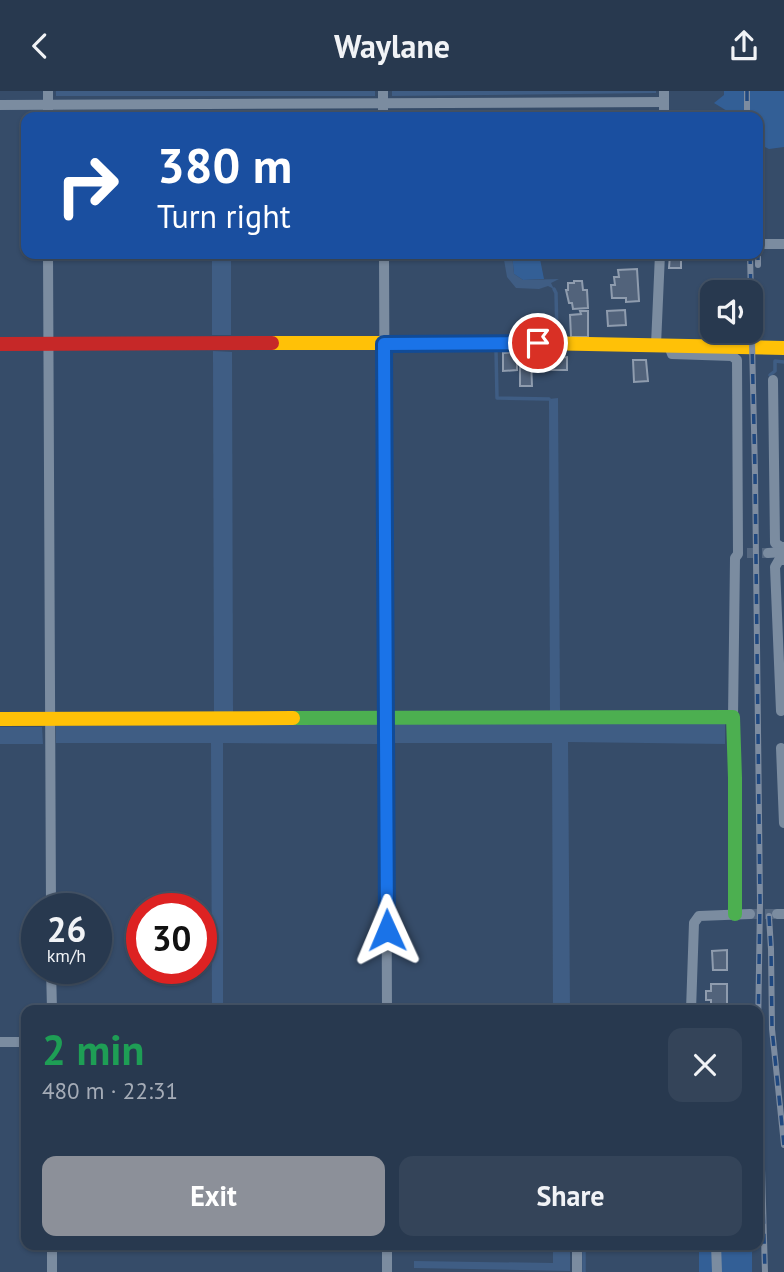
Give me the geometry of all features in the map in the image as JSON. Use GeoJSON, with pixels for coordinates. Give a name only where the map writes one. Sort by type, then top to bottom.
{"type":"FeatureCollection","features":[{"type":"Feature","properties":{"kind":"street"},"geometry":{"type":"LineString","coordinates":[[0,105],[48,98],[664,95]]}},
{"type":"Feature","properties":{"kind":"street"},"geometry":{"type":"LineString","coordinates":[[765,244],[784,244]]}},
{"type":"Feature","properties":{"kind":"street"},"geometry":{"type":"LineString","coordinates":[[48,259],[51,893]]}},
{"type":"Feature","properties":{"kind":"street"},"geometry":{"type":"LineString","coordinates":[[384,259],[387,1005]]}},
{"type":"Feature","properties":{"kind":"street"},"geometry":{"type":"LineString","coordinates":[[660,259],[663,345],[672,354],[732,356],[737,360],[743,553],[735,558],[732,727],[742,914],[699,916],[694,923],[691,1005]]}},
{"type":"Feature","properties":{"kind":"street"},"geometry":{"type":"LineString","coordinates":[[0,344],[538,343],[784,348]]}},
{"type":"Feature","properties":{"kind":"street"},"geometry":{"type":"LineString","coordinates":[[773,380],[775,543],[784,547]]}},
{"type":"Feature","properties":{"kind":"street"},"geometry":{"type":"LineString","coordinates":[[768,553],[784,552]]}},
{"type":"Feature","properties":{"kind":"street"},"geometry":{"type":"LineString","coordinates":[[781,711],[775,567],[779,560],[784,560]]}},
{"type":"Feature","properties":{"kind":"street"},"geometry":{"type":"LineString","coordinates":[[0,719],[49,729],[385,718],[732,727]]}},
{"type":"Feature","properties":{"kind":"street"},"geometry":{"type":"LineString","coordinates":[[781,748],[784,823]]}},
{"type":"Feature","properties":{"kind":"street"},"geometry":{"type":"LineString","coordinates":[[51,984],[52,1005]]}},
{"type":"Feature","properties":{"kind":"street"},"geometry":{"type":"LineString","coordinates":[[0,1042],[21,1042]]}},
{"type":"Feature","properties":{"kind":"street"},"geometry":{"type":"LineString","coordinates":[[52,1250],[52,1272]]}},
{"type":"Feature","properties":{"kind":"street"},"geometry":{"type":"LineString","coordinates":[[387,1250],[387,1272]]}},
{"type":"Feature","properties":{"kind":"street"},"geometry":{"type":"LineString","coordinates":[[577,1250],[577,1272]]}},
{"type":"Feature","properties":{"kind":"street"},"geometry":{"type":"LineString","coordinates":[[716,1250],[717,1272]]}},
{"type":"Feature","properties":{"kind":"shaded area"},"geometry":{"type":"Polygon","coordinates":[[[56,91],[375,91],[375,96],[56,96],[56,91]]]}},
{"type":"Feature","properties":{"kind":"shaded area"},"geometry":{"type":"Polygon","coordinates":[[[392,91],[656,91],[656,93],[392,96],[392,91]]]}},
{"type":"Feature","properties":{"kind":"shaded area"},"geometry":{"type":"Polygon","coordinates":[[[724,91],[784,91],[784,147],[769,149],[763,146],[763,112],[729,112],[714,103],[724,95],[724,91]]]}},
{"type":"Feature","properties":{"kind":"shaded area"},"geometry":{"type":"Polygon","coordinates":[[[212,259],[231,259],[231,335],[212,335],[212,259]]]}},
{"type":"Feature","properties":{"kind":"shaded area"},"geometry":{"type":"Polygon","coordinates":[[[504,259],[512,259],[514,274],[523,280],[559,279],[551,283],[554,289],[548,286],[539,289],[516,288],[507,277],[504,259]]]}},
{"type":"Feature","properties":{"kind":"shaded area"},"geometry":{"type":"Polygon","coordinates":[[[512,259],[540,259],[544,279],[523,280],[514,274],[512,259]]]}},
{"type":"Feature","properties":{"kind":"shaded area"},"geometry":{"type":"Polygon","coordinates":[[[213,351],[232,352],[233,713],[214,713],[213,351]]]}},
{"type":"Feature","properties":{"kind":"shaded area"},"geometry":{"type":"Polygon","coordinates":[[[558,398],[560,712],[550,712],[549,399],[558,398]]]}},
{"type":"Feature","properties":{"kind":"shaded area"},"geometry":{"type":"Polygon","coordinates":[[[378,724],[378,744],[223,743],[223,1005],[212,1005],[212,984],[217,984],[217,893],[212,893],[211,743],[56,743],[56,726],[378,724]]]}},
{"type":"Feature","properties":{"kind":"shaded area"},"geometry":{"type":"Polygon","coordinates":[[[393,724],[725,724],[725,744],[568,742],[570,1005],[553,1005],[552,743],[393,743],[393,724]]]}},
{"type":"Feature","properties":{"kind":"shaded area"},"geometry":{"type":"Polygon","coordinates":[[[0,727],[42,727],[43,744],[0,744],[0,727]]]}},
{"type":"Feature","properties":{"kind":"shaded area"},"geometry":{"type":"Polygon","coordinates":[[[553,1250],[570,1250],[570,1271],[414,1268],[414,1261],[553,1263],[553,1250]]]}},
{"type":"Feature","properties":{"kind":"shaded area"},"geometry":{"type":"Polygon","coordinates":[[[699,1250],[752,1250],[752,1272],[699,1272],[699,1250]]]}},
{"type":"Feature","properties":{"kind":"building"},"geometry":{"type":"Polygon","coordinates":[[[670,259],[681,259],[681,268],[669,268],[670,259]]]}},
{"type":"Feature","properties":{"kind":"building"},"geometry":{"type":"Polygon","coordinates":[[[637,269],[639,301],[626,302],[626,298],[612,298],[611,285],[615,285],[614,277],[619,277],[618,270],[637,269]]]}},
{"type":"Feature","properties":{"kind":"building"},"geometry":{"type":"Polygon","coordinates":[[[582,281],[583,290],[587,290],[588,308],[573,309],[572,303],[569,303],[566,290],[568,283],[582,281]]]}},
{"type":"Feature","properties":{"kind":"building"},"geometry":{"type":"Polygon","coordinates":[[[625,310],[626,325],[608,326],[607,311],[625,310]]]}},
{"type":"Feature","properties":{"kind":"building"},"geometry":{"type":"Polygon","coordinates":[[[580,311],[588,311],[588,337],[571,337],[570,315],[581,314],[580,311]]]}},
{"type":"Feature","properties":{"kind":"building"},"geometry":{"type":"Polygon","coordinates":[[[517,352],[517,370],[503,371],[503,353],[517,352]]]}},
{"type":"Feature","properties":{"kind":"building"},"geometry":{"type":"Polygon","coordinates":[[[551,354],[558,354],[558,358],[567,357],[567,370],[544,370],[544,358],[551,358],[551,354]]]}},
{"type":"Feature","properties":{"kind":"building"},"geometry":{"type":"Polygon","coordinates":[[[520,359],[531,359],[532,386],[520,386],[520,359]]]}},
{"type":"Feature","properties":{"kind":"building"},"geometry":{"type":"Polygon","coordinates":[[[633,360],[646,360],[648,381],[634,382],[633,360]]]}},
{"type":"Feature","properties":{"kind":"building"},"geometry":{"type":"Polygon","coordinates":[[[727,950],[727,970],[713,970],[712,951],[727,950]]]}},
{"type":"Feature","properties":{"kind":"building"},"geometry":{"type":"Polygon","coordinates":[[[711,984],[727,984],[727,1005],[711,1005],[711,1000],[706,1000],[706,991],[711,991],[711,984]]]}},
{"type":"Feature","properties":{"kind":"waterway"},"geometry":{"type":"LineString","coordinates":[[536,336],[557,336],[554,289]]}},
{"type":"Feature","properties":{"kind":"waterway"},"geometry":{"type":"LineString","coordinates":[[496,350],[497,398],[549,399]]}},
{"type":"Feature","properties":{"kind":"waterway"},"geometry":{"type":"LineString","coordinates":[[770,375],[775,371],[775,361],[784,362]]}},
{"type":"Feature","properties":{"kind":"waterway"},"geometry":{"type":"LineString","coordinates":[[584,1250],[584,1272]]}},
{"type":"Feature","properties":{"kind":"tunnel"},"geometry":{"type":"LineString","coordinates":[[747,553],[768,553]]}},
{"type":"Feature","properties":{"kind":"tunnel"},"geometry":{"type":"LineString","coordinates":[[750,914],[777,914]]}},
{"type":"Feature","properties":{"kind":"railway"},"geometry":{"type":"LineString","coordinates":[[747,91],[747,112]]}},
{"type":"Feature","properties":{"kind":"railway"},"geometry":{"type":"LineString","coordinates":[[750,259],[760,902],[758,1005]]}},
{"type":"Feature","properties":{"kind":"railway"},"geometry":{"type":"LineString","coordinates":[[758,259],[758,265]]}},
{"type":"Feature","properties":{"kind":"railway"},"geometry":{"type":"LineString","coordinates":[[769,916],[772,1029],[784,1145]]}},
{"type":"Feature","properties":{"kind":"railway"},"geometry":{"type":"LineString","coordinates":[[763,1203],[765,1272]]}},
{"type":"Feature","properties":{"kind":"traffic: fast"},"geometry":{"type":"LineString","coordinates":[[293,718],[733,717],[735,914]]}},
{"type":"Feature","properties":{"kind":"traffic: slow"},"geometry":{"type":"LineString","coordinates":[[272,343],[538,343],[784,348]]}},
{"type":"Feature","properties":{"kind":"traffic: slow"},"geometry":{"type":"LineString","coordinates":[[0,719],[293,718]]}},
{"type":"Feature","properties":{"kind":"traffic: jam"},"geometry":{"type":"LineString","coordinates":[[0,344],[272,343]]}},
{"type":"Feature","properties":{"kind":"route"},"geometry":{"type":"LineString","coordinates":[[387,930],[384,344],[538,343]]}}]}
